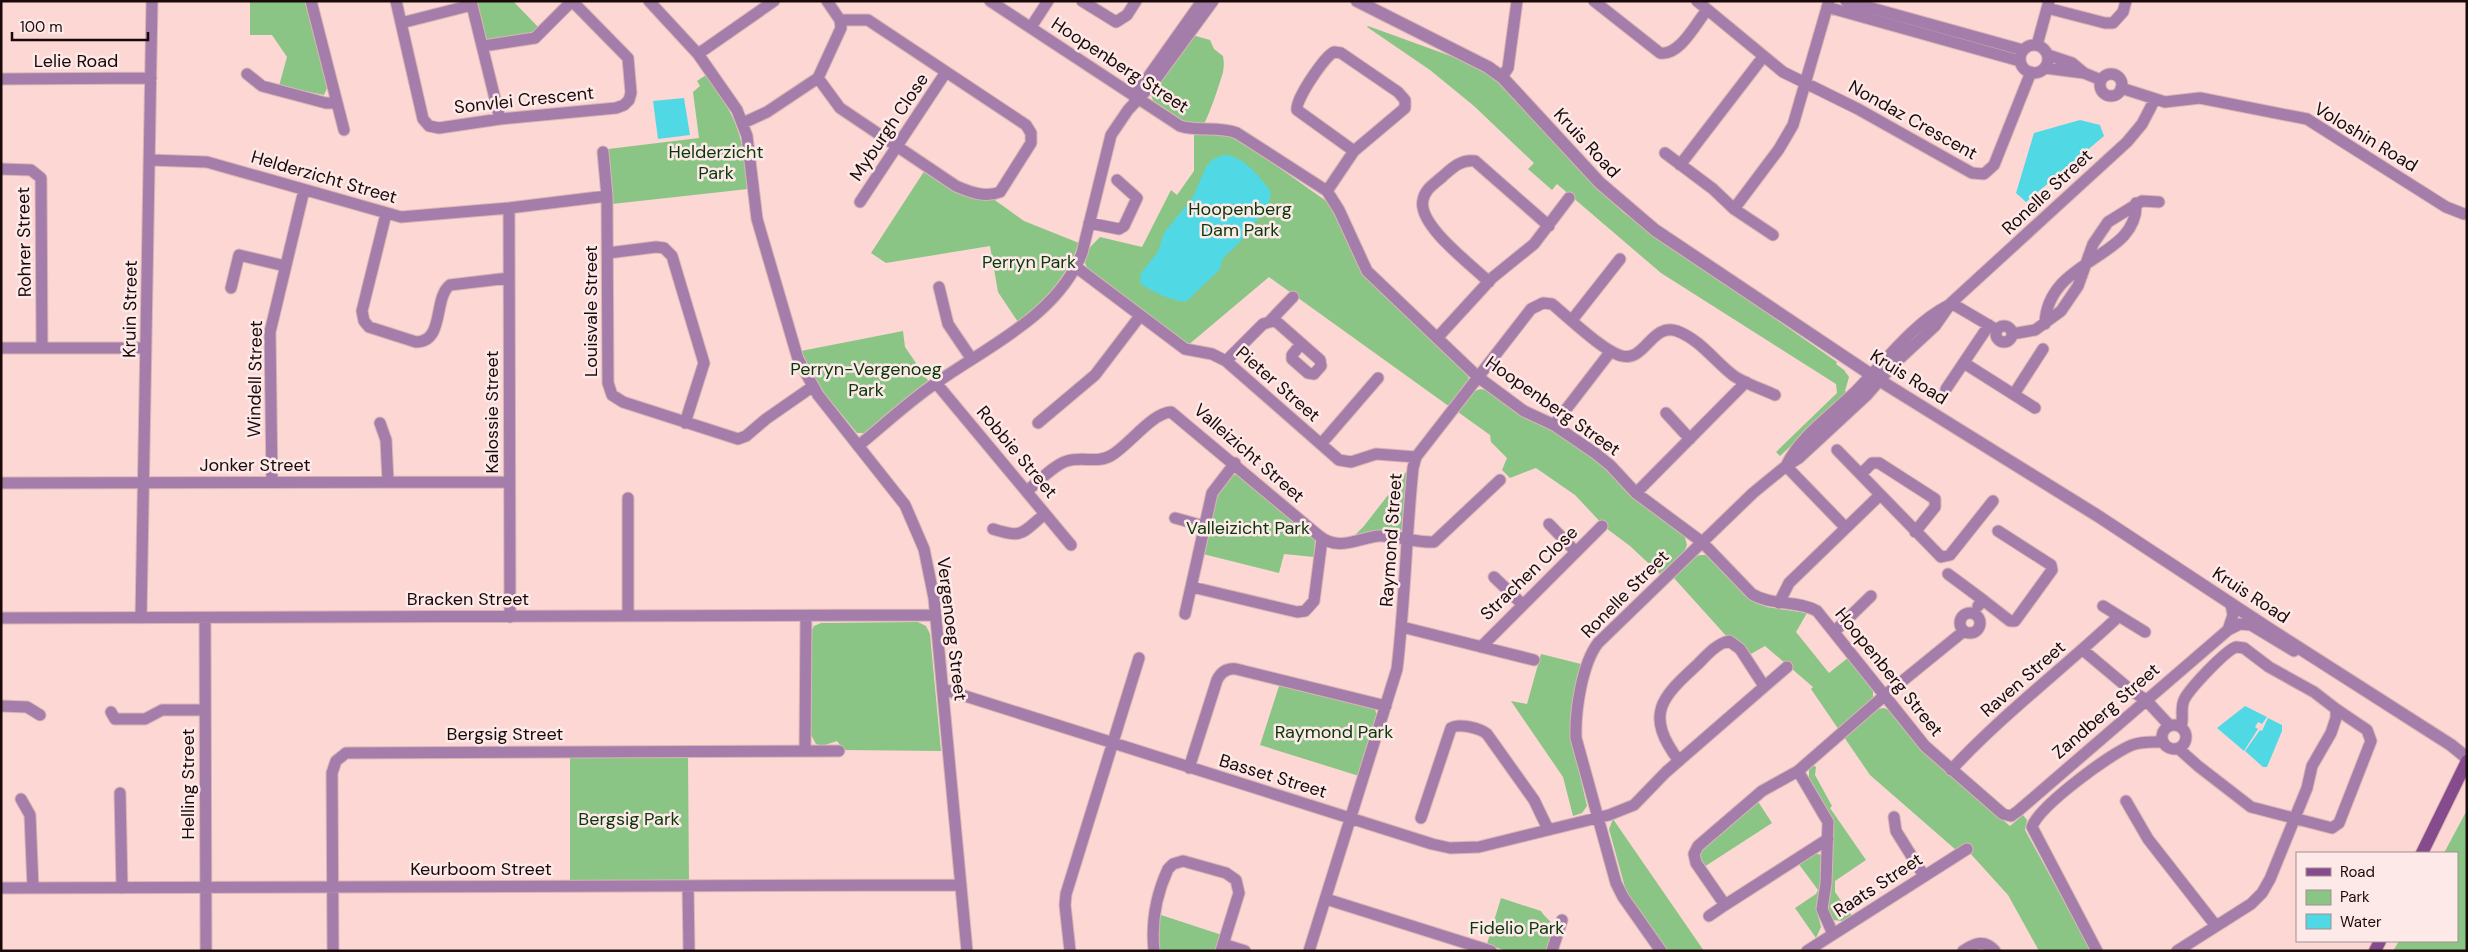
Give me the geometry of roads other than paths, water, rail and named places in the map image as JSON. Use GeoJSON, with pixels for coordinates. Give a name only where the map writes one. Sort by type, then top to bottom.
{"type":"FeatureCollection","features":[{"type":"Feature","properties":{"kind":"main road"},"geometry":{"type":"LineString","coordinates":[[2422,852],[2467,759]]}},
{"type":"Feature","properties":{"kind":"street","name":"Kruin Street"},"geometry":{"type":"LineString","coordinates":[[141,618],[152,1]]}},
{"type":"Feature","properties":{"kind":"street"},"geometry":{"type":"LineString","coordinates":[[311,1],[344,130]]}},
{"type":"Feature","properties":{"kind":"street","name":"Sonvlei Crescent"},"geometry":{"type":"LineString","coordinates":[[396,1],[426,123],[438,128],[500,119],[616,108],[624,105],[629,100],[631,82],[628,58],[572,1]]}},
{"type":"Feature","properties":{"kind":"street"},"geometry":{"type":"LineString","coordinates":[[483,46],[535,38],[572,1]]}},
{"type":"Feature","properties":{"kind":"street","name":"Vergenoeg Street"},"geometry":{"type":"LineString","coordinates":[[649,1],[698,54],[737,110],[743,123],[751,157],[759,228],[795,348],[812,387],[897,493],[913,519],[926,557],[936,615],[967,951]]}},
{"type":"Feature","properties":{"kind":"street"},"geometry":{"type":"LineString","coordinates":[[698,54],[774,1]]}},
{"type":"Feature","properties":{"kind":"street"},"geometry":{"type":"LineString","coordinates":[[743,123],[767,112],[818,78],[841,28],[840,20],[827,1]]}},
{"type":"Feature","properties":{"kind":"street","name":"Hoopenberg Street"},"geometry":{"type":"LineString","coordinates":[[990,1],[1180,126],[1191,129],[1226,130],[1237,133],[1327,191],[1339,210],[1367,271],[1478,377],[1524,411],[1554,424],[1610,464],[1636,493],[1702,542],[1752,594],[1779,603],[1814,609],[1835,631],[1925,746],[2007,816]]}},
{"type":"Feature","properties":{"kind":"street"},"geometry":{"type":"LineString","coordinates":[[1031,27],[1048,1]]}},
{"type":"Feature","properties":{"kind":"street"},"geometry":{"type":"LineString","coordinates":[[1082,1],[1116,22],[1126,15],[1136,1]]}},
{"type":"Feature","properties":{"kind":"street"},"geometry":{"type":"LineString","coordinates":[[858,446],[936,382],[1042,310],[1076,267],[1111,135],[1202,1]]}},
{"type":"Feature","properties":{"kind":"street"},"geometry":{"type":"LineString","coordinates":[[1137,98],[1154,84],[1213,1]]}},
{"type":"Feature","properties":{"kind":"street","name":"Kruis Road"},"geometry":{"type":"LineString","coordinates":[[1357,1],[1488,67],[1502,76],[1592,176],[1624,206],[1665,238],[1875,378],[2016,464],[2467,759]]}},
{"type":"Feature","properties":{"kind":"street"},"geometry":{"type":"LineString","coordinates":[[1502,76],[1508,68],[1517,1]]}},
{"type":"Feature","properties":{"kind":"street"},"geometry":{"type":"LineString","coordinates":[[1594,1],[1660,53],[1665,54],[1676,48],[1707,10]]}},
{"type":"Feature","properties":{"kind":"street"},"geometry":{"type":"LineString","coordinates":[[1697,1],[1763,57],[1783,72],[1806,83]]}},
{"type":"Feature","properties":{"kind":"street"},"geometry":{"type":"LineString","coordinates":[[1846,1],[2022,56]]}},
{"type":"Feature","properties":{"kind":"street"},"geometry":{"type":"LineString","coordinates":[[2037,45],[2048,5],[2105,23],[2113,23],[2123,12],[2126,1]]}},
{"type":"Feature","properties":{"kind":"street"},"geometry":{"type":"LineString","coordinates":[[401,23],[471,3],[500,119]]}},
{"type":"Feature","properties":{"kind":"street"},"geometry":{"type":"LineString","coordinates":[[1734,209],[1779,149],[1793,125],[1828,4],[2022,56]]}},
{"type":"Feature","properties":{"kind":"street"},"geometry":{"type":"LineString","coordinates":[[818,78],[840,108],[962,189],[989,195],[1000,192],[1005,187],[1031,143],[1029,128],[868,20],[840,20]]}},
{"type":"Feature","properties":{"kind":"street"},"geometry":{"type":"LineString","coordinates":[[2037,45],[2045,49],[2048,55],[2048,62],[2045,68],[2039,72],[2031,72],[2025,70],[2022,56],[2028,46],[2037,45]]}},
{"type":"Feature","properties":{"kind":"street"},"geometry":{"type":"LineString","coordinates":[[1327,191],[1354,151],[1403,112],[1406,104],[1398,92],[1341,53],[1334,52],[1327,58],[1298,100],[1297,110],[1354,151]]}},
{"type":"Feature","properties":{"kind":"street"},"geometry":{"type":"LineString","coordinates":[[2048,55],[2072,64],[2084,73]]}},
{"type":"Feature","properties":{"kind":"street"},"geometry":{"type":"LineString","coordinates":[[1680,165],[1763,57]]}},
{"type":"Feature","properties":{"kind":"street"},"geometry":{"type":"LineString","coordinates":[[2045,68],[2084,73]]}},
{"type":"Feature","properties":{"kind":"street","name":"Myburgh Close"},"geometry":{"type":"LineString","coordinates":[[860,202],[946,72]]}},
{"type":"Feature","properties":{"kind":"street","name":"Nondaz Crescent"},"geometry":{"type":"LineString","coordinates":[[1806,83],[1858,109],[1978,175],[1984,174],[1994,165],[2031,72]]}},
{"type":"Feature","properties":{"kind":"street","name":"Voloshin Road"},"geometry":{"type":"LineString","coordinates":[[2084,73],[2101,80],[2107,75],[2115,75],[2120,80],[2121,88],[2155,99],[2173,102],[2200,98],[2307,118],[2446,207],[2464,214]]}},
{"type":"Feature","properties":{"kind":"street"},"geometry":{"type":"LineString","coordinates":[[247,74],[262,86],[326,104],[337,103]]}},
{"type":"Feature","properties":{"kind":"street","name":"Lelie Road"},"geometry":{"type":"LineString","coordinates":[[1,79],[151,78]]}},
{"type":"Feature","properties":{"kind":"street","name":"Ronelle Street"},"geometry":{"type":"LineString","coordinates":[[1661,951],[1619,890],[1576,731],[1589,657],[1598,643],[1702,542],[1753,493],[1786,466],[1792,452],[1875,378],[1938,310],[1951,303],[2127,142],[2142,124],[2155,99]]}},
{"type":"Feature","properties":{"kind":"street","name":"Louisvale Street"},"geometry":{"type":"LineString","coordinates":[[603,152],[608,196],[608,383],[610,391],[615,398],[732,438],[742,438],[812,387]]}},
{"type":"Feature","properties":{"kind":"street"},"geometry":{"type":"LineString","coordinates":[[1665,153],[1713,189],[1734,209],[1773,236]]}},
{"type":"Feature","properties":{"kind":"street","name":"Helderzicht Street"},"geometry":{"type":"LineString","coordinates":[[150,160],[200,160],[386,214],[410,218],[608,196]]}},
{"type":"Feature","properties":{"kind":"street"},"geometry":{"type":"LineString","coordinates":[[1489,282],[1427,222],[1422,206],[1429,188],[1457,164],[1464,161],[1475,161],[1548,226]]}},
{"type":"Feature","properties":{"kind":"street","name":"Rohrer Street"},"geometry":{"type":"LineString","coordinates":[[1,169],[31,170],[41,178],[42,348]]}},
{"type":"Feature","properties":{"kind":"street"},"geometry":{"type":"LineString","coordinates":[[1089,223],[1119,229],[1124,226],[1137,198],[1117,180]]}},
{"type":"Feature","properties":{"kind":"street","name":"Windell Street"},"geometry":{"type":"LineString","coordinates":[[272,482],[270,340],[285,266],[304,190]]}},
{"type":"Feature","properties":{"kind":"street"},"geometry":{"type":"LineString","coordinates":[[1437,338],[1489,282],[1534,244],[1569,198]]}},
{"type":"Feature","properties":{"kind":"street"},"geometry":{"type":"LineString","coordinates":[[1951,303],[1993,328],[2006,326],[2012,334],[2035,330],[2061,311],[2071,298],[2078,286],[2093,244],[2104,227],[2116,216],[2136,203],[2148,200],[2159,202]]}},
{"type":"Feature","properties":{"kind":"street"},"geometry":{"type":"LineString","coordinates":[[2045,324],[2046,308],[2054,292],[2086,263],[2111,248],[2124,236],[2135,219],[2136,203]]}},
{"type":"Feature","properties":{"kind":"street","name":"Kalossie Street"},"geometry":{"type":"LineString","coordinates":[[509,208],[510,617]]}},
{"type":"Feature","properties":{"kind":"street"},"geometry":{"type":"LineString","coordinates":[[386,214],[362,311],[364,321],[369,327],[416,342],[424,342],[433,334],[448,286],[509,278]]}},
{"type":"Feature","properties":{"kind":"street"},"geometry":{"type":"LineString","coordinates":[[608,252],[656,247],[664,248],[672,256],[704,363],[685,423]]}},
{"type":"Feature","properties":{"kind":"street"},"geometry":{"type":"LineString","coordinates":[[231,288],[240,255],[285,266]]}},
{"type":"Feature","properties":{"kind":"street"},"geometry":{"type":"LineString","coordinates":[[1620,259],[1572,320],[1611,351],[1623,356],[1634,355],[1661,332],[1673,330],[1699,344],[1728,371],[1746,382],[1775,395]]}},
{"type":"Feature","properties":{"kind":"street","name":"Pieter Street"},"geometry":{"type":"LineString","coordinates":[[1076,267],[1185,349],[1212,354],[1226,361],[1339,460],[1351,462],[1376,454],[1416,457]]}},
{"type":"Feature","properties":{"kind":"street"},"geometry":{"type":"LineString","coordinates":[[939,287],[948,324],[971,358]]}},
{"type":"Feature","properties":{"kind":"street"},"geometry":{"type":"LineString","coordinates":[[1226,361],[1263,324],[1270,321],[1293,296]]}},
{"type":"Feature","properties":{"kind":"street","name":"Raymond Street"},"geometry":{"type":"LineString","coordinates":[[1309,951],[1396,669],[1402,627],[1406,539],[1413,468],[1416,457],[1531,309],[1543,303],[1552,304],[1572,320]]}},
{"type":"Feature","properties":{"kind":"street"},"geometry":{"type":"LineString","coordinates":[[1038,423],[1095,376],[1140,316]]}},
{"type":"Feature","properties":{"kind":"street"},"geometry":{"type":"LineString","coordinates":[[1270,321],[1278,324],[1301,344]]}},
{"type":"Feature","properties":{"kind":"street"},"geometry":{"type":"LineString","coordinates":[[1946,389],[1964,363],[1993,328]]}},
{"type":"Feature","properties":{"kind":"street"},"geometry":{"type":"LineString","coordinates":[[1,348],[146,348]]}},
{"type":"Feature","properties":{"kind":"street"},"geometry":{"type":"LineString","coordinates":[[2014,394],[2043,349]]}},
{"type":"Feature","properties":{"kind":"street"},"geometry":{"type":"LineString","coordinates":[[1554,424],[1611,351]]}},
{"type":"Feature","properties":{"kind":"street"},"geometry":{"type":"LineString","coordinates":[[1964,363],[2035,408]]}},
{"type":"Feature","properties":{"kind":"street"},"geometry":{"type":"LineString","coordinates":[[1321,444],[1378,378]]}},
{"type":"Feature","properties":{"kind":"street","name":"Robbie Street"},"geometry":{"type":"LineString","coordinates":[[936,382],[1071,545]]}},
{"type":"Feature","properties":{"kind":"street"},"geometry":{"type":"LineString","coordinates":[[1636,493],[1746,382]]}},
{"type":"Feature","properties":{"kind":"street","name":"Valleizicht Street"},"geometry":{"type":"LineString","coordinates":[[1027,491],[1062,462],[1101,460],[1111,456],[1159,416],[1167,412],[1175,413],[1322,539],[1342,545],[1378,536],[1430,542],[1436,540],[1500,480]]}},
{"type":"Feature","properties":{"kind":"street"},"geometry":{"type":"LineString","coordinates":[[1666,413],[1690,439]]}},
{"type":"Feature","properties":{"kind":"street"},"geometry":{"type":"LineString","coordinates":[[380,423],[386,440],[388,482]]}},
{"type":"Feature","properties":{"kind":"street"},"geometry":{"type":"LineString","coordinates":[[1837,450],[1939,556],[1946,557],[1993,501]]}},
{"type":"Feature","properties":{"kind":"street"},"geometry":{"type":"LineString","coordinates":[[1185,614],[1212,493],[1235,463]]}},
{"type":"Feature","properties":{"kind":"street"},"geometry":{"type":"LineString","coordinates":[[1860,474],[1872,464],[1879,463],[1935,499],[1935,507],[1916,532]]}},
{"type":"Feature","properties":{"kind":"street"},"geometry":{"type":"LineString","coordinates":[[1786,466],[1846,528]]}},
{"type":"Feature","properties":{"kind":"street","name":"Jonker Street"},"geometry":{"type":"LineString","coordinates":[[1,483],[509,482]]}},
{"type":"Feature","properties":{"kind":"street"},"geometry":{"type":"LineString","coordinates":[[1779,603],[1789,583],[1880,495]]}},
{"type":"Feature","properties":{"kind":"street"},"geometry":{"type":"LineString","coordinates":[[628,498],[628,616]]}},
{"type":"Feature","properties":{"kind":"street"},"geometry":{"type":"LineString","coordinates":[[993,529],[1018,535],[1045,514]]}},
{"type":"Feature","properties":{"kind":"street"},"geometry":{"type":"LineString","coordinates":[[1175,518],[1204,526]]}},
{"type":"Feature","properties":{"kind":"street"},"geometry":{"type":"LineString","coordinates":[[1549,524],[1576,552]]}},
{"type":"Feature","properties":{"kind":"street","name":"Strachen Close"},"geometry":{"type":"LineString","coordinates":[[1481,647],[1602,526]]}},
{"type":"Feature","properties":{"kind":"street"},"geometry":{"type":"LineString","coordinates":[[1948,574],[2010,621],[2016,621],[2052,570],[2051,565],[1998,531]]}},
{"type":"Feature","properties":{"kind":"street"},"geometry":{"type":"LineString","coordinates":[[1192,587],[1297,612],[1305,611],[1314,601],[1322,539]]}},
{"type":"Feature","properties":{"kind":"street"},"geometry":{"type":"LineString","coordinates":[[1494,577],[1522,604]]}},
{"type":"Feature","properties":{"kind":"street"},"geometry":{"type":"LineString","coordinates":[[1835,631],[1871,596]]}},
{"type":"Feature","properties":{"kind":"street"},"geometry":{"type":"LineString","coordinates":[[1725,905],[1696,863],[1694,854],[1696,848],[1762,790],[1798,771],[1884,696],[1964,631],[1974,632],[1979,628],[1978,618],[1973,614],[1983,600]]}},
{"type":"Feature","properties":{"kind":"street"},"geometry":{"type":"LineString","coordinates":[[2228,630],[2232,615],[2231,604]]}},
{"type":"Feature","properties":{"kind":"street"},"geometry":{"type":"LineString","coordinates":[[2103,606],[2144,632]]}},
{"type":"Feature","properties":{"kind":"street","name":"Bracken Street"},"geometry":{"type":"LineString","coordinates":[[1,618],[936,615]]}},
{"type":"Feature","properties":{"kind":"street"},"geometry":{"type":"LineString","coordinates":[[805,751],[806,616]]}},
{"type":"Feature","properties":{"kind":"street","name":"Raven Street"},"geometry":{"type":"LineString","coordinates":[[1952,770],[1978,740],[2083,650],[2119,616]]}},
{"type":"Feature","properties":{"kind":"street","name":"Helling Street"},"geometry":{"type":"LineString","coordinates":[[205,618],[206,951]]}},
{"type":"Feature","properties":{"kind":"street","name":"Zandberg Street"},"geometry":{"type":"LineString","coordinates":[[2007,816],[2018,811],[2142,701],[2228,630],[2240,624],[2251,625],[2291,650],[2335,671]]}},
{"type":"Feature","properties":{"kind":"street"},"geometry":{"type":"LineString","coordinates":[[1402,627],[1534,660]]}},
{"type":"Feature","properties":{"kind":"street"},"geometry":{"type":"LineString","coordinates":[[1678,760],[1662,737],[1659,727],[1663,703],[1676,684],[1719,645],[1729,641],[1737,645],[1764,686]]}},
{"type":"Feature","properties":{"kind":"street"},"geometry":{"type":"LineString","coordinates":[[2083,650],[2133,692],[2169,731],[2170,749],[2179,749],[2245,803],[2327,829],[2339,823],[2371,737],[2367,730],[2314,692],[2269,667],[2244,648],[2236,647],[2220,658],[2184,700],[2184,717],[2169,731],[2119,752],[2073,785],[2040,814],[2032,827],[2032,831],[2097,951]]}},
{"type":"Feature","properties":{"kind":"street"},"geometry":{"type":"LineString","coordinates":[[1070,951],[1065,906],[1066,894],[1139,658]]}},
{"type":"Feature","properties":{"kind":"street","name":"Basset Street"},"geometry":{"type":"LineString","coordinates":[[942,689],[1113,745],[1450,848],[1479,847],[1634,805],[1678,760],[1787,667]]}},
{"type":"Feature","properties":{"kind":"street"},"geometry":{"type":"LineString","coordinates":[[1189,768],[1217,680],[1223,672],[1229,669],[1236,669],[1386,706]]}},
{"type":"Feature","properties":{"kind":"street"},"geometry":{"type":"LineString","coordinates":[[1,706],[27,707],[40,715]]}},
{"type":"Feature","properties":{"kind":"street"},"geometry":{"type":"LineString","coordinates":[[2177,951],[2251,904],[2262,893],[2270,879],[2307,788],[2312,766],[2330,733],[2336,718],[2336,709]]}},
{"type":"Feature","properties":{"kind":"street"},"geometry":{"type":"LineString","coordinates":[[111,712],[115,719],[145,719],[162,710],[205,710]]}},
{"type":"Feature","properties":{"kind":"street"},"geometry":{"type":"LineString","coordinates":[[1421,818],[1451,728],[1455,726],[1480,730],[1487,734],[1534,800],[1548,829]]}},
{"type":"Feature","properties":{"kind":"street"},"geometry":{"type":"LineString","coordinates":[[2169,731],[2185,733],[2186,740],[2179,749]]}},
{"type":"Feature","properties":{"kind":"street","name":"Bergsig Street"},"geometry":{"type":"LineString","coordinates":[[333,951],[333,768],[339,757],[349,752],[839,751]]}},
{"type":"Feature","properties":{"kind":"street"},"geometry":{"type":"LineString","coordinates":[[1798,771],[1826,817],[1828,839],[1826,883],[1822,909],[1833,934]]}},
{"type":"Feature","properties":{"kind":"street"},"geometry":{"type":"LineString","coordinates":[[120,793],[122,888]]}},
{"type":"Feature","properties":{"kind":"street"},"geometry":{"type":"LineString","coordinates":[[21,799],[30,815],[33,888]]}},
{"type":"Feature","properties":{"kind":"street"},"geometry":{"type":"LineString","coordinates":[[2126,801],[2148,839],[2216,926]]}},
{"type":"Feature","properties":{"kind":"street"},"geometry":{"type":"LineString","coordinates":[[1894,817],[1896,831],[1924,876]]}},
{"type":"Feature","properties":{"kind":"street"},"geometry":{"type":"LineString","coordinates":[[1709,916],[1828,839]]}},
{"type":"Feature","properties":{"kind":"street","name":"Raats Street"},"geometry":{"type":"LineString","coordinates":[[1807,951],[1967,849]]}},
{"type":"Feature","properties":{"kind":"street"},"geometry":{"type":"LineString","coordinates":[[1154,951],[1152,925],[1154,911],[1168,869],[1173,864],[1183,861],[1230,875],[1238,884],[1239,893],[1222,947],[1245,951]]}},
{"type":"Feature","properties":{"kind":"street"},"geometry":{"type":"LineString","coordinates":[[688,886],[688,951]]}},
{"type":"Feature","properties":{"kind":"street","name":"Keurboom Street"},"geometry":{"type":"LineString","coordinates":[[1,888],[961,886]]}},
{"type":"Feature","properties":{"kind":"street"},"geometry":{"type":"LineString","coordinates":[[1326,899],[1491,951]]}},
{"type":"Feature","properties":{"kind":"street"},"geometry":{"type":"LineString","coordinates":[[1552,951],[1562,920]]}},
{"type":"Feature","properties":{"kind":"street"},"geometry":{"type":"LineString","coordinates":[[1963,951],[1979,943],[1988,945],[1995,951]]}},
{"type":"Feature","properties":{"kind":"water"},"geometry":{"type":"Polygon","coordinates":[[[684,98],[690,135],[658,139],[653,101],[684,98]]]}},
{"type":"Feature","properties":{"kind":"water"},"geometry":{"type":"Polygon","coordinates":[[[2080,120],[2100,125],[2104,136],[2026,202],[2016,193],[2034,133],[2080,120]]]}},
{"type":"Feature","properties":{"kind":"water"},"geometry":{"type":"Polygon","coordinates":[[[1223,155],[1237,158],[1256,174],[1271,192],[1268,206],[1240,242],[1223,258],[1220,269],[1187,301],[1163,296],[1140,283],[1141,273],[1158,252],[1164,233],[1193,197],[1206,167],[1212,160],[1223,155]]]}},
{"type":"Feature","properties":{"kind":"water"},"geometry":{"type":"Polygon","coordinates":[[[2245,706],[2267,717],[2262,724],[2258,722],[2255,727],[2258,729],[2244,751],[2217,728],[2245,706]]]}},
{"type":"Feature","properties":{"kind":"water"},"geometry":{"type":"Polygon","coordinates":[[[2268,718],[2282,725],[2282,731],[2267,767],[2263,767],[2245,751],[2260,730],[2262,731],[2268,718]]]}},
{"type":"Feature","properties":{"kind":"park label","name":"Helderzicht Park"},"geometry":{"type":"Point","coordinates":[716,162]}},
{"type":"Feature","properties":{"kind":"park label","name":"Hoopenberg Dam Park"},"geometry":{"type":"Point","coordinates":[1240,219]}},
{"type":"Feature","properties":{"kind":"park label","name":"Perryn Park"},"geometry":{"type":"Point","coordinates":[1029,262]}},
{"type":"Feature","properties":{"kind":"park label","name":"Perryn-Vergenoeg Park"},"geometry":{"type":"Point","coordinates":[866,379]}},
{"type":"Feature","properties":{"kind":"park label","name":"Valleizicht Park"},"geometry":{"type":"Point","coordinates":[1248,528]}},
{"type":"Feature","properties":{"kind":"park label","name":"Raymond Park"},"geometry":{"type":"Point","coordinates":[1334,732]}},
{"type":"Feature","properties":{"kind":"park label","name":"Bergsig Park"},"geometry":{"type":"Point","coordinates":[629,819]}},
{"type":"Feature","properties":{"kind":"park label","name":"Fidelio Park"},"geometry":{"type":"Point","coordinates":[1517,928]}}]}
